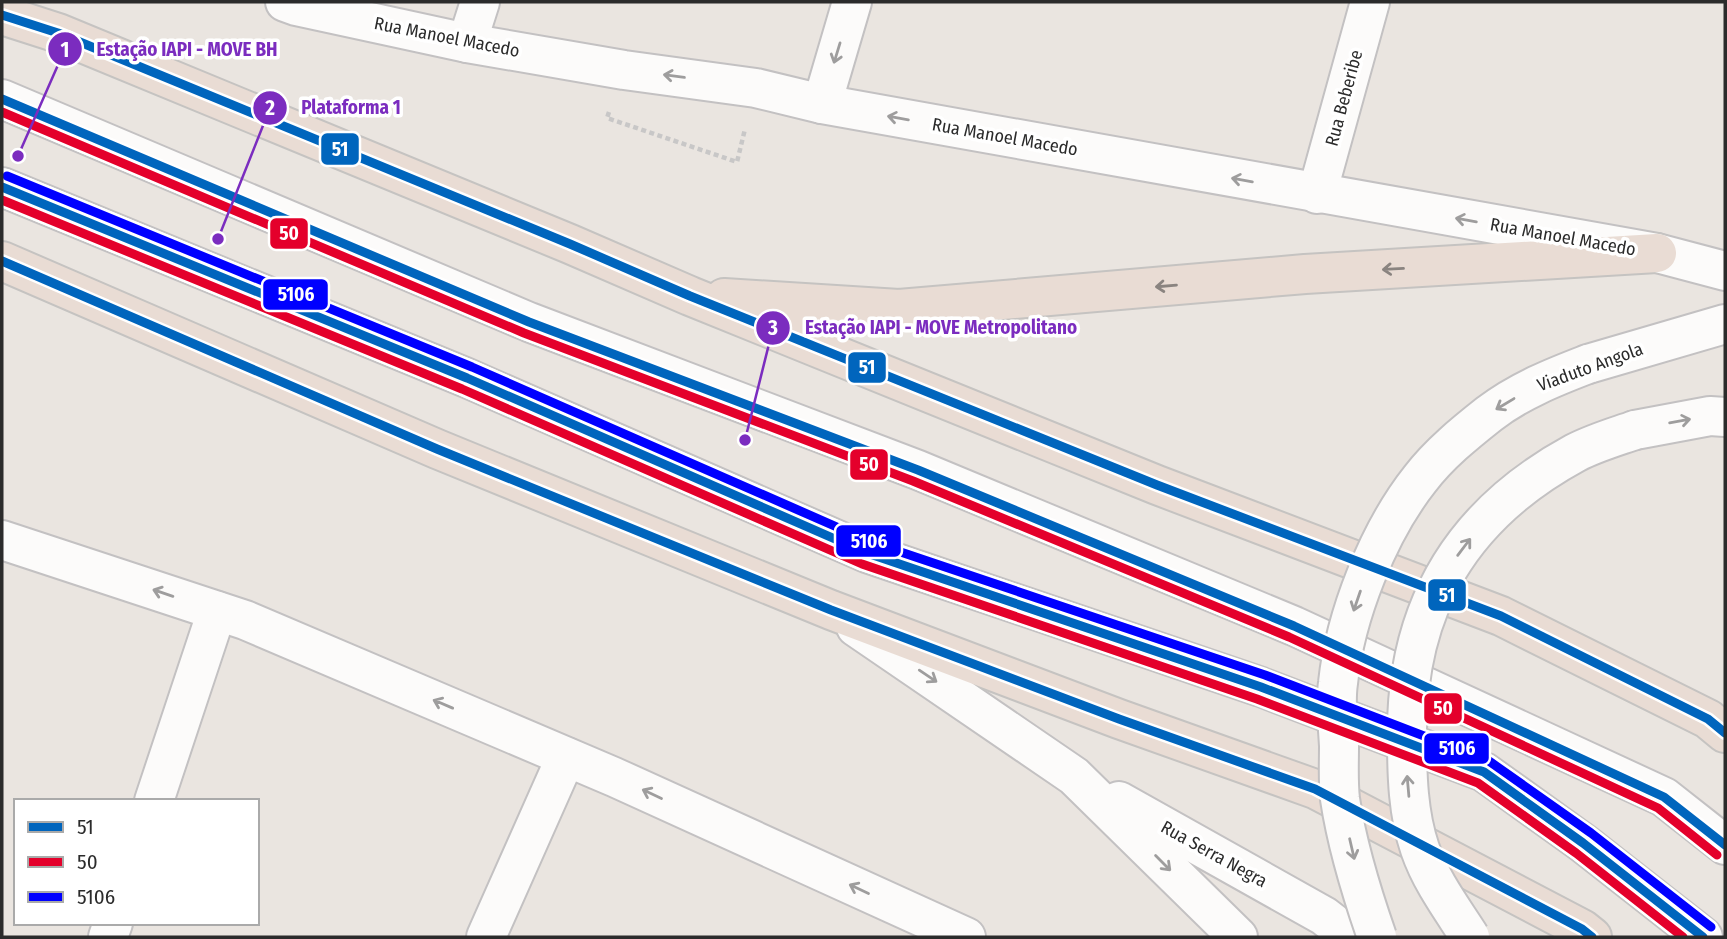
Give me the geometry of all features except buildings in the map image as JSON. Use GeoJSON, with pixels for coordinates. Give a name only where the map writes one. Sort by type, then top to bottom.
{"type":"FeatureCollection","features":[{"type":"Feature","properties":{"kind":"highway"},"geometry":{"type":"LineString","coordinates":[[8,2],[58,33]]}},
{"type":"Feature","properties":{"kind":"highway"},"geometry":{"type":"LineString","coordinates":[[2,15],[58,33],[690,296],[1157,485],[1501,616],[1708,719],[1725,733]]}},
{"type":"Feature","properties":{"kind":"highway"},"geometry":{"type":"LineString","coordinates":[[690,296],[899,309],[1306,274],[1657,253]]}},
{"type":"Feature","properties":{"kind":"highway"},"geometry":{"type":"LineString","coordinates":[[2,261],[426,444],[831,610],[1119,719],[1315,789],[1592,937]]}},
{"type":"Feature","properties":{"kind":"street","name":"Rua Manoel Macedo"},"geometry":{"type":"LineString","coordinates":[[285,2],[467,43],[624,70],[756,88],[822,104],[1657,253],[1725,271]]}},
{"type":"Feature","properties":{"kind":"street"},"geometry":{"type":"LineString","coordinates":[[467,43],[480,2]]}},
{"type":"Feature","properties":{"kind":"street"},"geometry":{"type":"LineString","coordinates":[[822,104],[852,2]]}},
{"type":"Feature","properties":{"kind":"street","name":"Rua Beberibe"},"geometry":{"type":"LineString","coordinates":[[1317,194],[1370,2]]}},
{"type":"Feature","properties":{"kind":"street"},"geometry":{"type":"LineString","coordinates":[[2,99],[529,322],[918,470],[1294,626],[1664,797],[1725,845]]}},
{"type":"Feature","properties":{"kind":"street"},"geometry":{"type":"LineString","coordinates":[[2,187],[467,378],[867,553],[1261,687],[1484,772],[1583,843],[1703,937]]}},
{"type":"Feature","properties":{"kind":"street","name":"Viaduto Angola"},"geometry":{"type":"LineString","coordinates":[[1377,937],[1362,891],[1340,799],[1337,684],[1357,600],[1376,553],[1400,508],[1420,478],[1491,412],[1539,383],[1588,364],[1725,324]]}},
{"type":"Feature","properties":{"kind":"street"},"geometry":{"type":"LineString","coordinates":[[1470,937],[1433,879],[1419,848],[1408,789],[1406,704],[1411,663],[1421,624],[1444,572],[1471,537],[1518,490],[1577,452],[1635,430],[1710,416],[1725,417]]}},
{"type":"Feature","properties":{"kind":"street"},"geometry":{"type":"LineString","coordinates":[[2,540],[245,621],[566,757],[906,925],[965,937]]}},
{"type":"Feature","properties":{"kind":"street","name":"Rua Serra Negra"},"geometry":{"type":"LineString","coordinates":[[831,610],[1074,776],[1324,916],[1351,937]]}},
{"type":"Feature","properties":{"kind":"street"},"geometry":{"type":"LineString","coordinates":[[155,799],[217,611]]}},
{"type":"Feature","properties":{"kind":"street"},"geometry":{"type":"LineString","coordinates":[[486,937],[566,757]]}},
{"type":"Feature","properties":{"kind":"street","name":"Rua Serra Negra"},"geometry":{"type":"LineString","coordinates":[[1074,776],[1238,937]]}},
{"type":"Feature","properties":{"kind":"path"},"geometry":{"type":"LineString","coordinates":[[607,118],[737,162],[756,88]]}},
{"type":"Feature","properties":{"kind":"transit line","name":"51"},"geometry":{"type":"LineString","coordinates":[[2,15],[58,33],[690,296],[1157,485],[1501,616],[1708,719],[1725,733]]}},
{"type":"Feature","properties":{"kind":"transit line","name":"51"},"geometry":{"type":"LineString","coordinates":[[2,99],[529,322],[918,470],[1294,626],[1664,797],[1725,845]]}},
{"type":"Feature","properties":{"kind":"transit line","name":"50"},"geometry":{"type":"LineString","coordinates":[[2,112],[524,333],[913,481],[1289,637],[1658,808],[1717,855]]}},
{"type":"Feature","properties":{"kind":"transit line","name":"5106"},"geometry":{"type":"LineString","coordinates":[[7,176],[472,367],[871,542],[1265,675],[1489,761],[1591,833],[1711,927]]}},
{"type":"Feature","properties":{"kind":"transit line","name":"51"},"geometry":{"type":"LineString","coordinates":[[2,187],[467,378],[867,553],[1261,687],[1484,772],[1583,843],[1703,937]]}},
{"type":"Feature","properties":{"kind":"transit line","name":"50"},"geometry":{"type":"LineString","coordinates":[[2,200],[462,389],[862,564],[1257,699],[1478,783],[1576,853],[1683,937]]}},
{"type":"Feature","properties":{"kind":"transit line","name":"51"},"geometry":{"type":"LineString","coordinates":[[2,261],[437,449],[831,610],[1119,719],[1315,789],[1582,929],[1592,937]]}},
{"type":"Feature","properties":{"kind":"place","name":"Estação IAPI - MOVE BH"},"geometry":{"type":"Point","coordinates":[18,156]}},
{"type":"Feature","properties":{"kind":"place","name":"Plataforma 1"},"geometry":{"type":"Point","coordinates":[218,239]}},
{"type":"Feature","properties":{"kind":"place","name":"Estação IAPI - MOVE Metropolitano"},"geometry":{"type":"Point","coordinates":[745,440]}}]}
